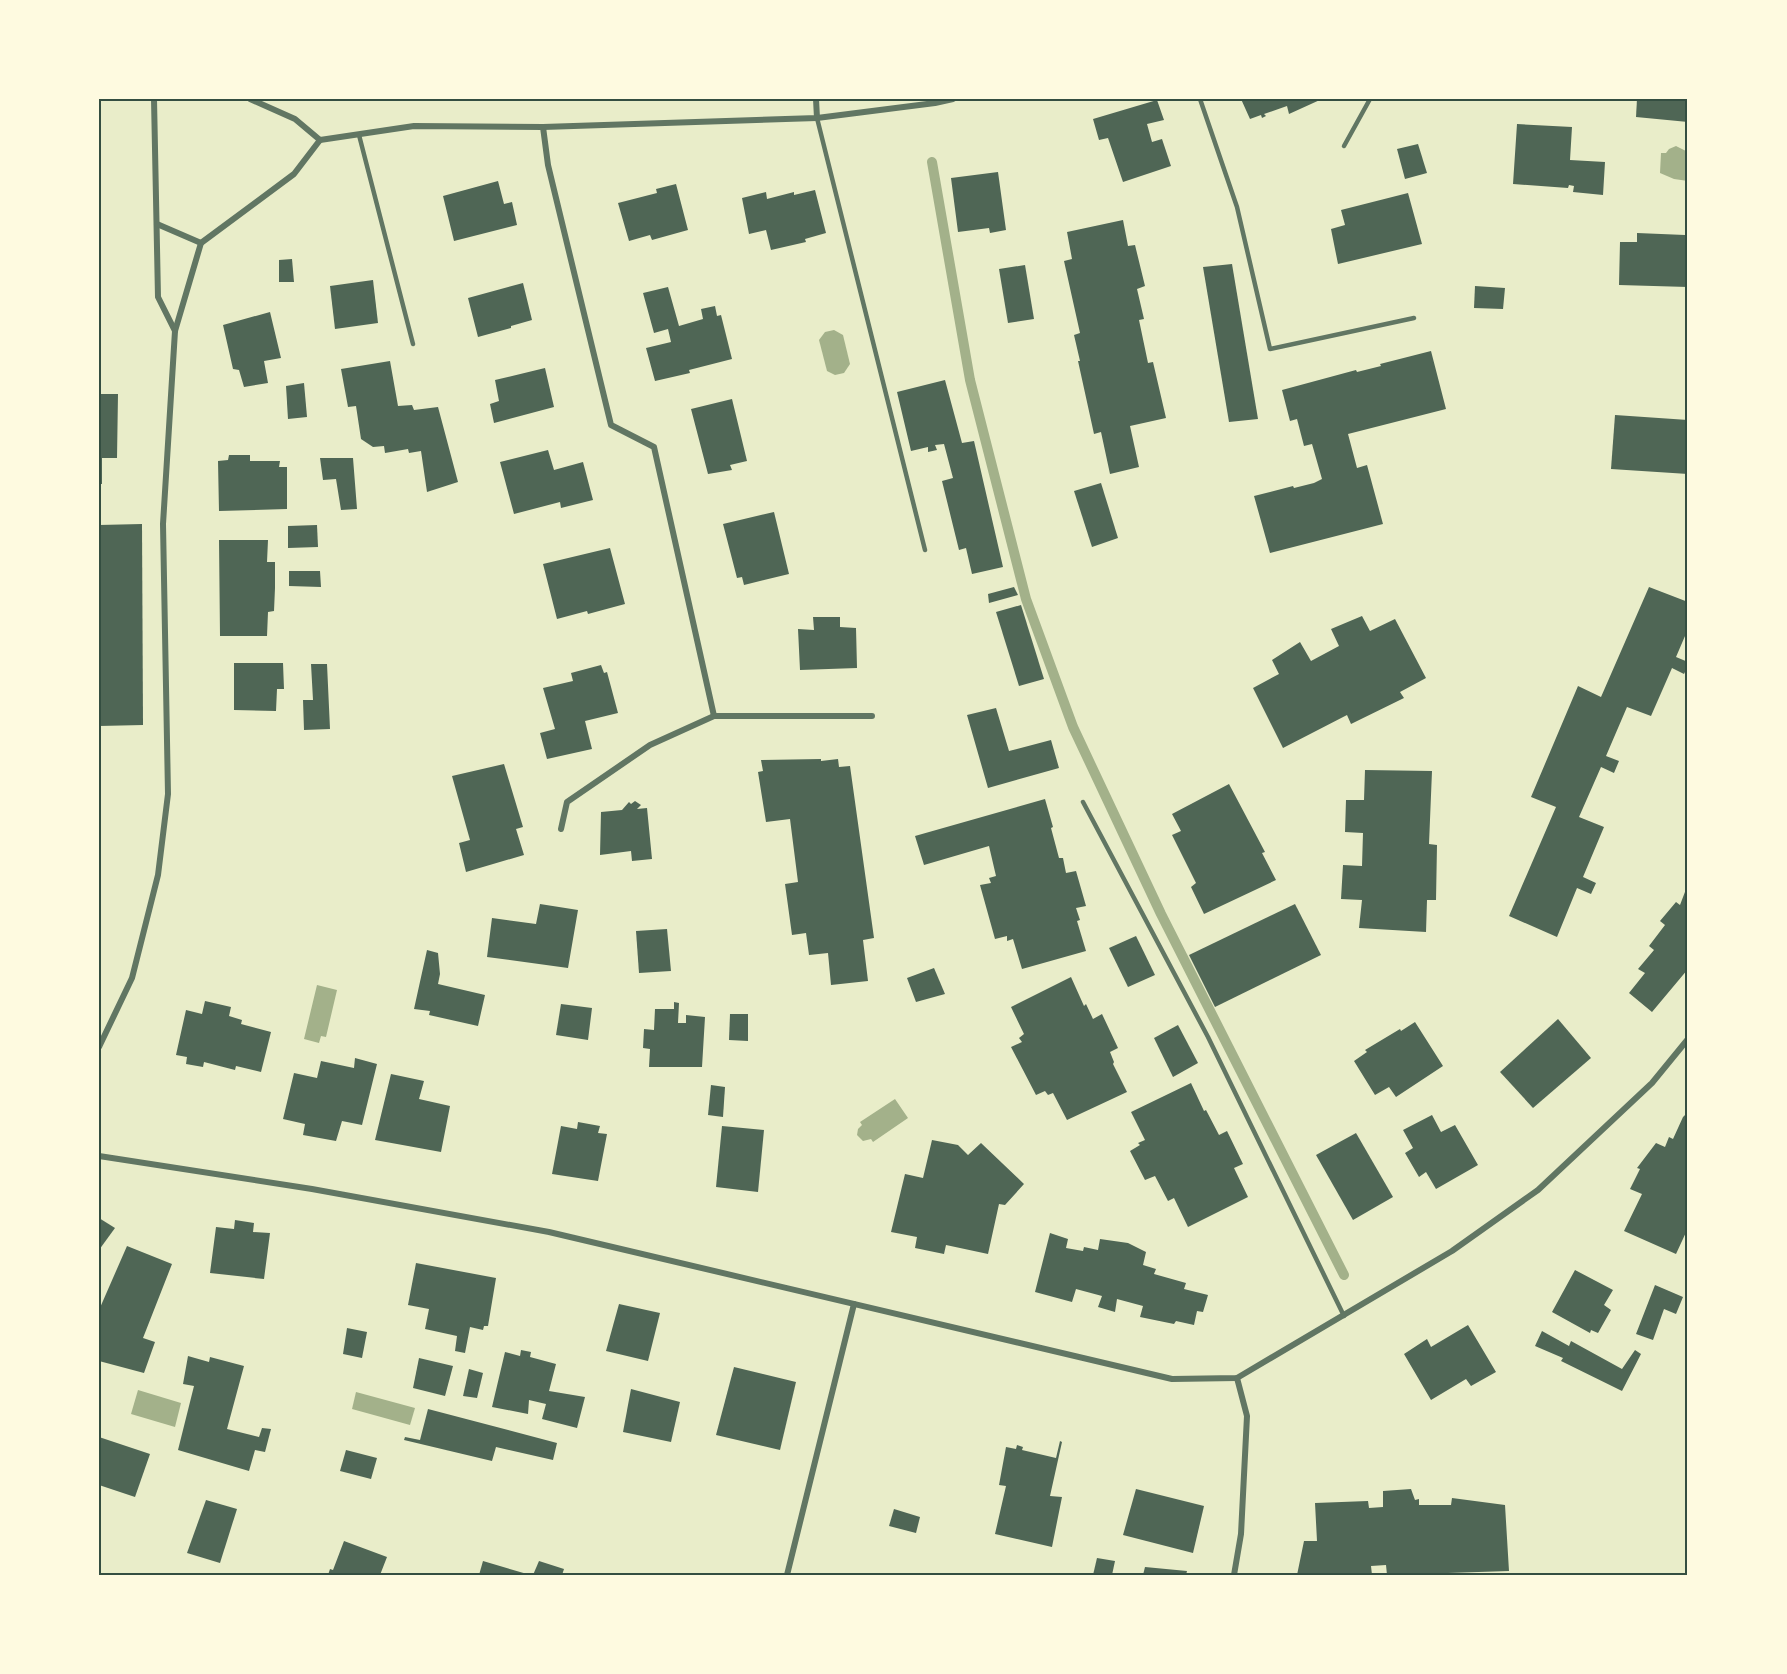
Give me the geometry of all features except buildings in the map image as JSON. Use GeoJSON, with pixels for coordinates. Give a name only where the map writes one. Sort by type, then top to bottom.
{"type":"FeatureCollection","features":[{"type":"Feature","properties":{"kind":"street"},"geometry":{"type":"LineString","coordinates":[[154,99],[158,297],[175,332]]}},
{"type":"Feature","properties":{"kind":"street"},"geometry":{"type":"LineString","coordinates":[[250,99],[295,119],[320,140]]}},
{"type":"Feature","properties":{"kind":"street"},"geometry":{"type":"LineString","coordinates":[[816,99],[817,118]]}},
{"type":"Feature","properties":{"kind":"street"},"geometry":{"type":"LineString","coordinates":[[99,1047],[132,978],[158,875],[168,794],[163,524],[175,332],[201,243],[294,174],[320,140],[414,126],[543,127],[817,118],[953,99]]}},
{"type":"Feature","properties":{"kind":"street"},"geometry":{"type":"LineString","coordinates":[[543,127],[548,165],[611,425],[654,447],[714,716]]}},
{"type":"Feature","properties":{"kind":"street"},"geometry":{"type":"LineString","coordinates":[[157,224],[201,243]]}},
{"type":"Feature","properties":{"kind":"street"},"geometry":{"type":"LineString","coordinates":[[561,829],[567,802],[650,745],[714,716],[872,716]]}},
{"type":"Feature","properties":{"kind":"street"},"geometry":{"type":"LineString","coordinates":[[99,1156],[312,1189],[549,1232],[1172,1379],[1236,1378],[1452,1251],[1538,1190],[1652,1083],[1688,1039]]}},
{"type":"Feature","properties":{"kind":"street"},"geometry":{"type":"LineString","coordinates":[[787,1575],[854,1304]]}},
{"type":"Feature","properties":{"kind":"street"},"geometry":{"type":"LineString","coordinates":[[1234,1575],[1241,1534],[1247,1416],[1236,1378]]}},
{"type":"Feature","properties":{"kind":"lane"},"geometry":{"type":"LineString","coordinates":[[1200,99],[1237,207],[1270,349],[1414,318]]}},
{"type":"Feature","properties":{"kind":"lane"},"geometry":{"type":"LineString","coordinates":[[1344,146],[1370,99]]}},
{"type":"Feature","properties":{"kind":"lane"},"geometry":{"type":"LineString","coordinates":[[817,118],[925,550]]}},
{"type":"Feature","properties":{"kind":"lane"},"geometry":{"type":"LineString","coordinates":[[359,135],[413,344]]}},
{"type":"Feature","properties":{"kind":"lane"},"geometry":{"type":"LineString","coordinates":[[1083,802],[1208,1037],[1344,1316]]}},
{"type":"Feature","properties":{"kind":"shaded area"},"geometry":{"type":"Polygon","coordinates":[[[1676,146],[1688,152],[1688,181],[1674,179],[1660,173],[1661,153],[1666,153],[1676,146]]]}},
{"type":"Feature","properties":{"kind":"shaded area"},"geometry":{"type":"Polygon","coordinates":[[[834,330],[843,335],[850,364],[844,373],[835,375],[827,371],[819,340],[825,332],[834,330]]]}},
{"type":"Feature","properties":{"kind":"shaded area"},"geometry":{"type":"Polygon","coordinates":[[[317,985],[337,990],[326,1037],[321,1036],[319,1043],[304,1039],[317,985]]]}},
{"type":"Feature","properties":{"kind":"shaded area"},"geometry":{"type":"Polygon","coordinates":[[[895,1099],[908,1118],[873,1142],[871,1139],[863,1141],[857,1135],[862,1125],[860,1122],[895,1099]]]}},
{"type":"Feature","properties":{"kind":"shaded area"},"geometry":{"type":"Polygon","coordinates":[[[138,1390],[181,1403],[175,1427],[131,1414],[138,1390]]]}},
{"type":"Feature","properties":{"kind":"shaded area"},"geometry":{"type":"Polygon","coordinates":[[[356,1392],[415,1408],[410,1425],[352,1409],[356,1392]]]}},
{"type":"Feature","properties":{"kind":"waterway"},"geometry":{"type":"LineString","coordinates":[[932,162],[970,380],[1026,599],[1073,727],[1161,914],[1344,1275]]}}]}
